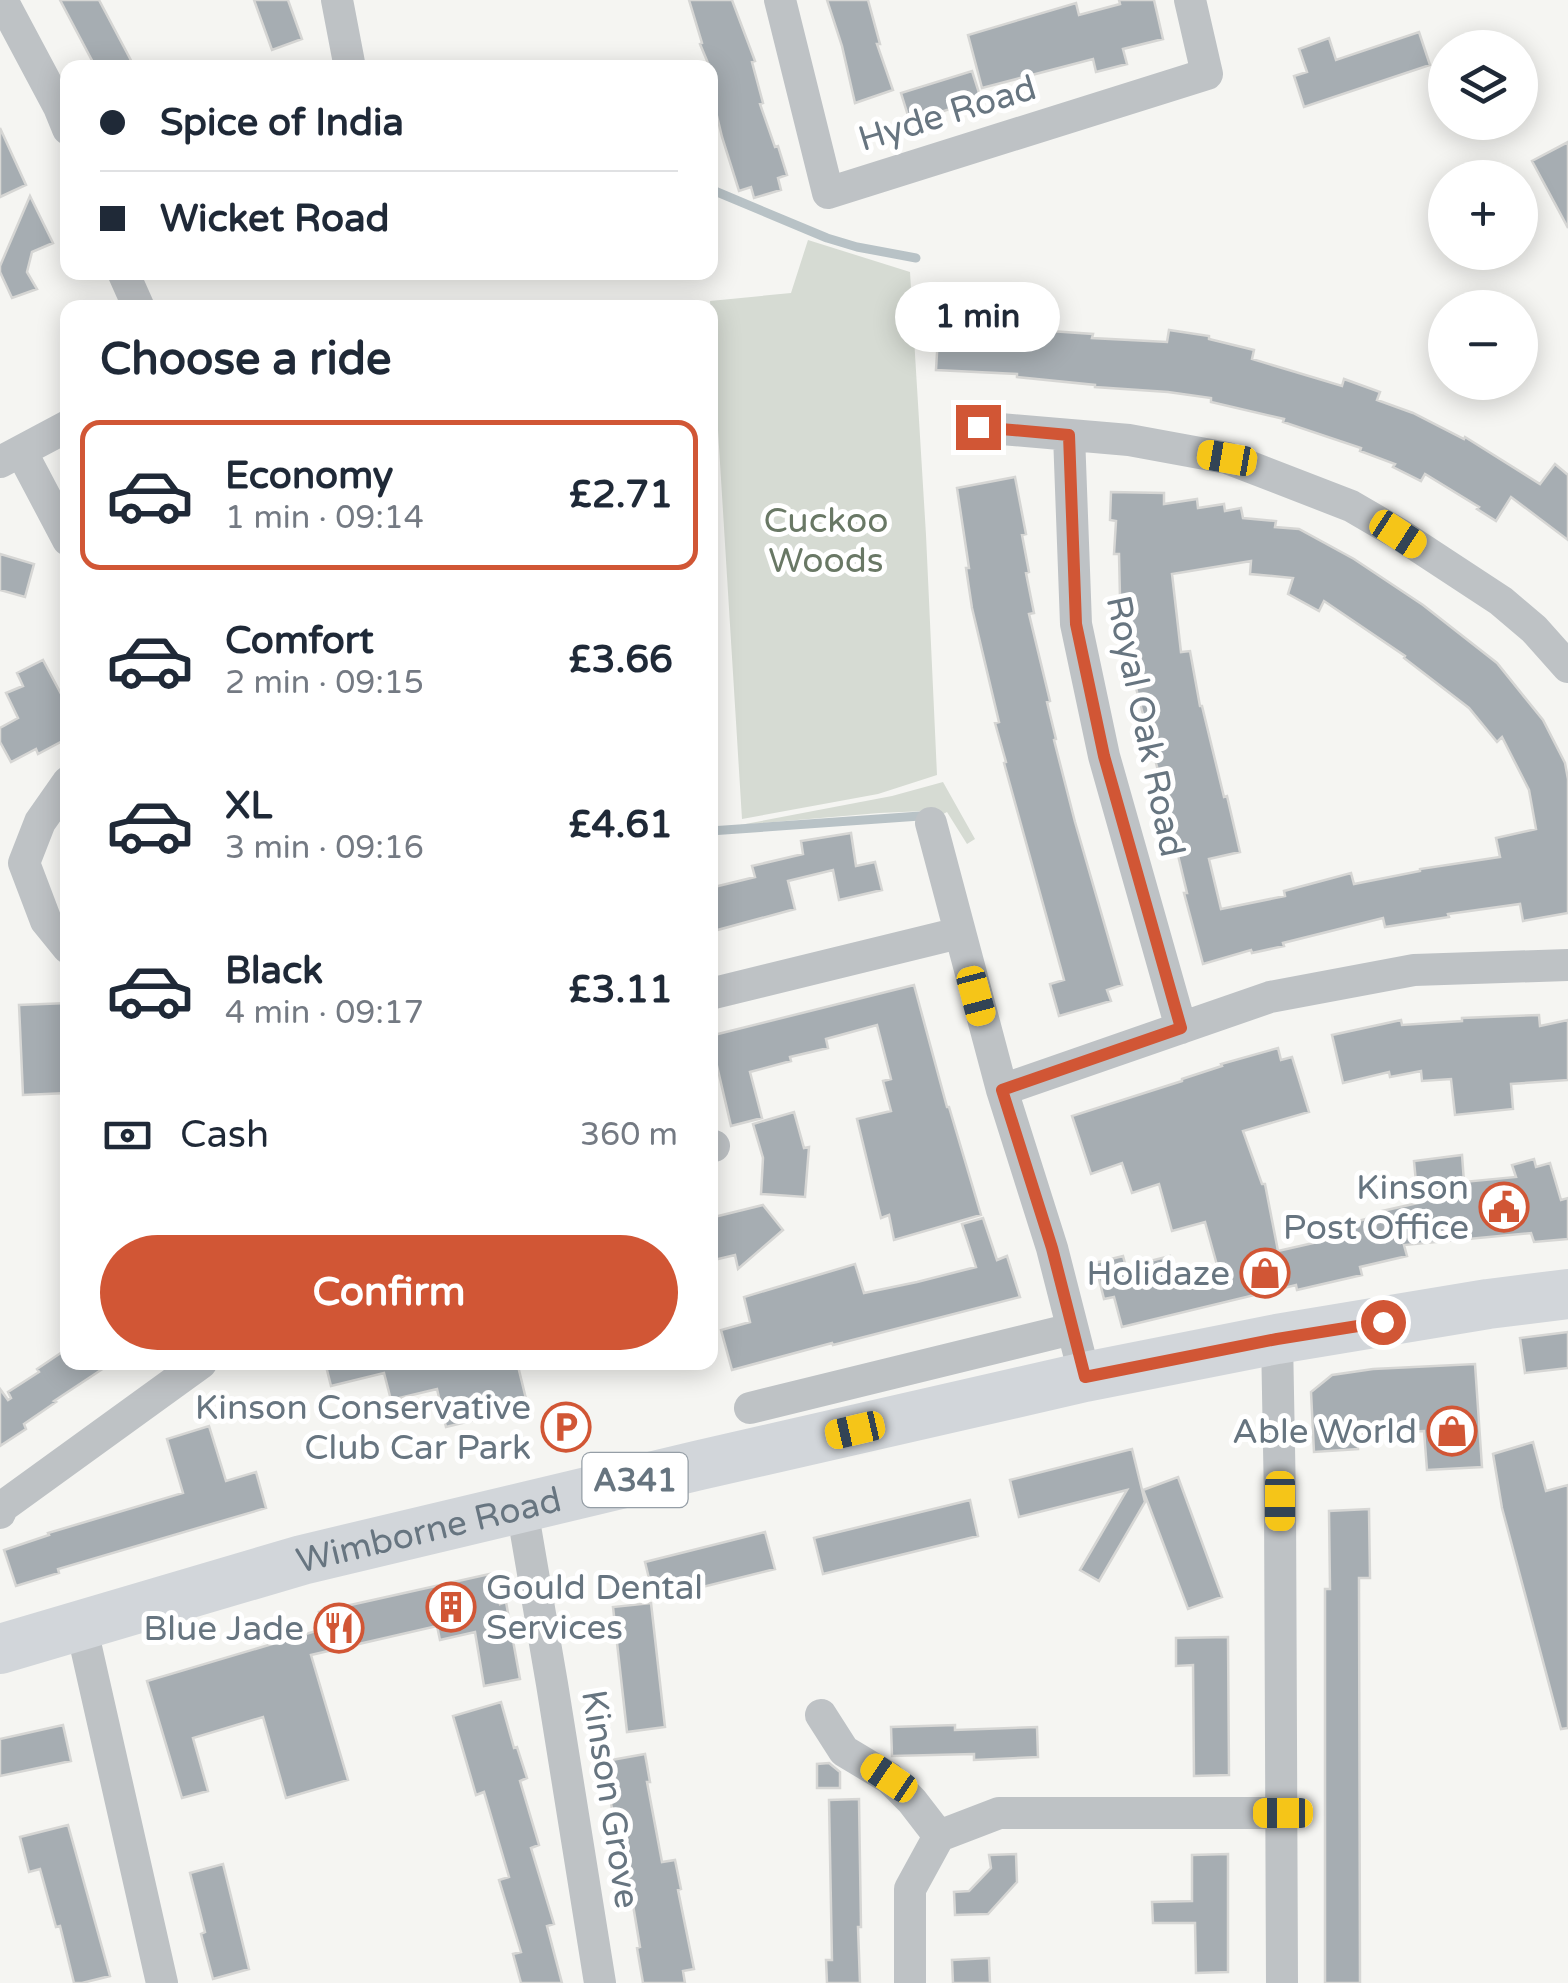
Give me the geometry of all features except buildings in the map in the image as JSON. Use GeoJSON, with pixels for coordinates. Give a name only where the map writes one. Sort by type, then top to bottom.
{"type":"FeatureCollection","features":[{"type":"Feature","properties":{"kind":"main road","name":"Wimborne Road"},"geometry":{"type":"LineString","coordinates":[[0,1649],[302,1560],[1085,1377],[1277,1339],[1568,1294]]}},
{"type":"Feature","properties":{"kind":"street"},"geometry":{"type":"LineString","coordinates":[[2,0],[60,109]]}},
{"type":"Feature","properties":{"kind":"street"},"geometry":{"type":"LineString","coordinates":[[337,0],[348,60]]}},
{"type":"Feature","properties":{"kind":"street","name":"Hyde Road"},"geometry":{"type":"LineString","coordinates":[[780,0],[828,192],[1207,74],[1190,0]]}},
{"type":"Feature","properties":{"kind":"street"},"geometry":{"type":"LineString","coordinates":[[978,427],[1129,440],[1227,458],[1352,506],[1501,601],[1534,629],[1568,667]]}},
{"type":"Feature","properties":{"kind":"street"},"geometry":{"type":"LineString","coordinates":[[60,430],[10,456],[60,528]]}},
{"type":"Feature","properties":{"kind":"street","name":"Royal Oak Road"},"geometry":{"type":"LineString","coordinates":[[1069,435],[1076,624],[1104,756],[1181,1028]]}},
{"type":"Feature","properties":{"kind":"street"},"geometry":{"type":"LineString","coordinates":[[60,793],[40,822],[24,863],[46,921],[60,938]]}},
{"type":"Feature","properties":{"kind":"street"},"geometry":{"type":"LineString","coordinates":[[931,823],[1002,1090],[1052,1248],[1085,1377]]}},
{"type":"Feature","properties":{"kind":"street"},"geometry":{"type":"LineString","coordinates":[[718,992],[960,933]]}},
{"type":"Feature","properties":{"kind":"street"},"geometry":{"type":"LineString","coordinates":[[1002,1090],[1270,998],[1414,970],[1568,965]]}},
{"type":"Feature","properties":{"kind":"street"},"geometry":{"type":"LineString","coordinates":[[750,1408],[1072,1329]]}},
{"type":"Feature","properties":{"kind":"street"},"geometry":{"type":"LineString","coordinates":[[1277,1339],[1282,1983]]}},
{"type":"Feature","properties":{"kind":"street"},"geometry":{"type":"LineString","coordinates":[[0,1513],[191,1370]]}},
{"type":"Feature","properties":{"kind":"street","name":"Kinson Grove"},"geometry":{"type":"LineString","coordinates":[[522,1509],[600,1983]]}},
{"type":"Feature","properties":{"kind":"street"},"geometry":{"type":"LineString","coordinates":[[81,1626],[162,1983]]}},
{"type":"Feature","properties":{"kind":"street"},"geometry":{"type":"LineString","coordinates":[[821,1715],[844,1751],[889,1778],[939,1836]]}},
{"type":"Feature","properties":{"kind":"street"},"geometry":{"type":"LineString","coordinates":[[910,1983],[910,1889],[939,1836],[998,1812],[1283,1813]]}},
{"type":"Feature","properties":{"kind":"green space","name":"Cuckoo Woods"},"geometry":{"type":"Polygon","coordinates":[[[808,240],[910,272],[937,775],[878,794],[742,819],[718,430],[718,300],[791,293],[808,240]]]}},
{"type":"Feature","properties":{"kind":"green space"},"geometry":{"type":"Polygon","coordinates":[[[943,782],[975,839],[967,844],[947,812],[932,820],[925,811],[740,825],[892,796],[943,782]]]}},
{"type":"Feature","properties":{"kind":"waterway"},"geometry":{"type":"LineString","coordinates":[[718,192],[827,238],[916,258]]}},
{"type":"Feature","properties":{"kind":"waterway"},"geometry":{"type":"LineString","coordinates":[[718,830],[920,816]]}},
{"type":"Feature","properties":{"kind":"place","name":"Kinson Post Office"},"geometry":{"type":"Point","coordinates":[1504,1207]}},
{"type":"Feature","properties":{"kind":"place","name":"Holidaze"},"geometry":{"type":"Point","coordinates":[1265,1273]}},
{"type":"Feature","properties":{"kind":"place","name":"Kinson Conservative Club Car Park"},"geometry":{"type":"Point","coordinates":[566,1427]}},
{"type":"Feature","properties":{"kind":"place","name":"Able World"},"geometry":{"type":"Point","coordinates":[1452,1431]}},
{"type":"Feature","properties":{"kind":"place","name":"Gould Dental Services"},"geometry":{"type":"Point","coordinates":[451,1607]}},
{"type":"Feature","properties":{"kind":"place","name":"Blue Jade"},"geometry":{"type":"Point","coordinates":[339,1628]}},
{"type":"Feature","properties":{"kind":"route"},"geometry":{"type":"LineString","coordinates":[[978,427],[1069,435],[1076,624],[1104,756],[1181,1028],[1002,1090],[1052,1248],[1085,1377],[1383,1322]]}}]}
